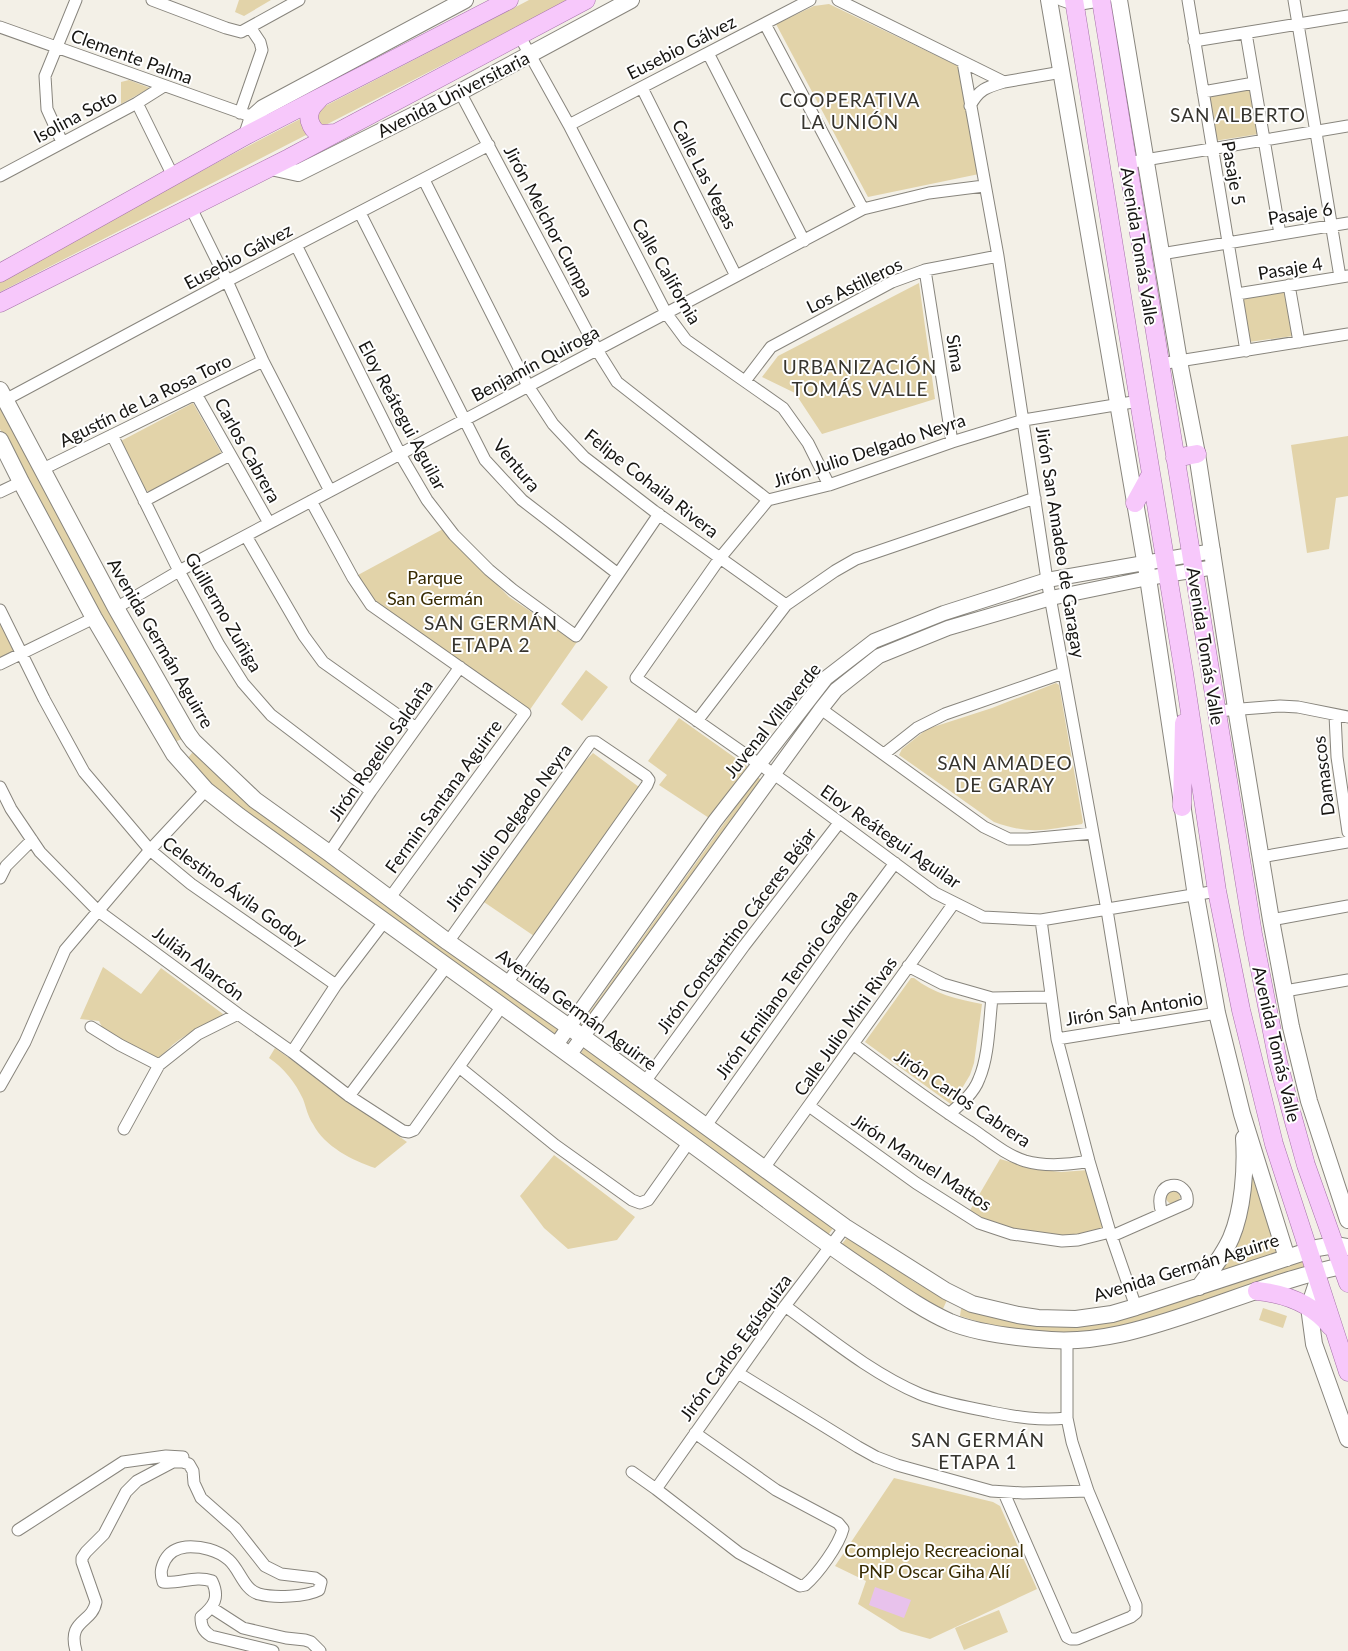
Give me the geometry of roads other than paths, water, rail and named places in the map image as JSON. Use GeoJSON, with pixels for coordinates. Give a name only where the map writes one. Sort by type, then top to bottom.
{"type":"FeatureCollection","features":[{"type":"Feature","properties":{"kind":"main road"},"geometry":{"type":"LineString","coordinates":[[247,136],[246,115],[263,108],[465,0]]}},
{"type":"Feature","properties":{"kind":"main road"},"geometry":{"type":"LineString","coordinates":[[0,273],[247,136],[509,0]]}},
{"type":"Feature","properties":{"kind":"main road","name":"Avenida Universitaria"},"geometry":{"type":"LineString","coordinates":[[0,304],[191,208],[586,0]]}},
{"type":"Feature","properties":{"kind":"main road","name":"Avenida Universitaria"},"geometry":{"type":"LineString","coordinates":[[270,167],[298,173],[460,92],[630,0]]}},
{"type":"Feature","properties":{"kind":"main road"},"geometry":{"type":"LineString","coordinates":[[1049,0],[1147,570],[1196,896],[1217,1012],[1242,1114],[1287,1258]]}},
{"type":"Feature","properties":{"kind":"main road","name":"Avenida Tomás Valle"},"geometry":{"type":"LineString","coordinates":[[1102,0],[1126,163],[1253,934],[1278,1062],[1306,1165],[1341,1246],[1348,1283]]}},
{"type":"Feature","properties":{"kind":"main road","name":"Avenida Tomás Valle"},"geometry":{"type":"LineString","coordinates":[[1119,0],[1161,254],[1197,454],[1271,920],[1291,1027],[1309,1101],[1347,1213]]}},
{"type":"Feature","properties":{"kind":"main road","name":"Avenida Tomás Valle"},"geometry":{"type":"LineString","coordinates":[[1070,2],[1167,567],[1218,891],[1241,1010],[1274,1144],[1348,1372]]}},
{"type":"Feature","properties":{"kind":"main road"},"geometry":{"type":"LineString","coordinates":[[320,98],[310,110],[309,118],[312,126],[316,132],[322,134],[334,133]]}},
{"type":"Feature","properties":{"kind":"main road","name":"Avenida Germán Aguirre"},"geometry":{"type":"LineString","coordinates":[[2,395],[116,608],[188,734],[194,741],[255,800],[448,942],[569,1027],[845,1227],[946,1291],[972,1304],[1038,1318],[1076,1319],[1094,1317],[1136,1307],[1309,1250],[1341,1246]]}},
{"type":"Feature","properties":{"kind":"main road"},"geometry":{"type":"LineString","coordinates":[[0,440],[94,618],[174,754],[206,790],[238,816],[563,1050],[829,1246],[913,1302],[948,1321],[962,1326],[1028,1338],[1067,1341],[1102,1338],[1141,1330],[1257,1292],[1317,1276],[1345,1266]]}},
{"type":"Feature","properties":{"kind":"main road"},"geometry":{"type":"LineString","coordinates":[[1175,458],[1197,454]]}},
{"type":"Feature","properties":{"kind":"main road"},"geometry":{"type":"LineString","coordinates":[[1135,503],[1151,474]]}},
{"type":"Feature","properties":{"kind":"main road"},"geometry":{"type":"LineString","coordinates":[[1182,807],[1184,673]]}},
{"type":"Feature","properties":{"kind":"main road"},"geometry":{"type":"LineString","coordinates":[[174,754],[194,741]]}},
{"type":"Feature","properties":{"kind":"main road"},"geometry":{"type":"LineString","coordinates":[[1199,1287],[1216,1266],[1231,1238],[1235,1226],[1243,1189],[1244,1143],[1242,1114]]}},
{"type":"Feature","properties":{"kind":"main road"},"geometry":{"type":"LineString","coordinates":[[1317,1276],[1309,1307],[1314,1344],[1348,1439]]}},
{"type":"Feature","properties":{"kind":"main road"},"geometry":{"type":"LineString","coordinates":[[1257,1292],[1284,1296],[1309,1307],[1334,1329]]}},
{"type":"Feature","properties":{"kind":"main road"},"geometry":{"type":"LineString","coordinates":[[948,1321],[959,1297]]}},
{"type":"Feature","properties":{"kind":"street"},"geometry":{"type":"LineString","coordinates":[[62,142],[47,109],[45,76],[76,0]]}},
{"type":"Feature","properties":{"kind":"street"},"geometry":{"type":"LineString","coordinates":[[157,1],[241,32],[299,0]]}},
{"type":"Feature","properties":{"kind":"street"},"geometry":{"type":"LineString","coordinates":[[838,0],[1004,82]]}},
{"type":"Feature","properties":{"kind":"street"},"geometry":{"type":"LineString","coordinates":[[1070,2],[1102,0]]}},
{"type":"Feature","properties":{"kind":"street","name":"Pasaje 5"},"geometry":{"type":"LineString","coordinates":[[1188,0],[1246,351]]}},
{"type":"Feature","properties":{"kind":"street"},"geometry":{"type":"LineString","coordinates":[[1294,0],[1331,226],[1344,276]]}},
{"type":"Feature","properties":{"kind":"street","name":"Eusebio Gálvez"},"geometry":{"type":"LineString","coordinates":[[569,125],[807,1]]}},
{"type":"Feature","properties":{"kind":"street"},"geometry":{"type":"LineString","coordinates":[[1194,41],[1348,16]]}},
{"type":"Feature","properties":{"kind":"street"},"geometry":{"type":"LineString","coordinates":[[765,24],[863,209]]}},
{"type":"Feature","properties":{"kind":"street","name":"Clemente Palma"},"geometry":{"type":"LineString","coordinates":[[0,27],[246,115]]}},
{"type":"Feature","properties":{"kind":"street"},"geometry":{"type":"LineString","coordinates":[[246,115],[262,50],[260,42],[250,27]]}},
{"type":"Feature","properties":{"kind":"street"},"geometry":{"type":"LineString","coordinates":[[1246,33],[1280,234]]}},
{"type":"Feature","properties":{"kind":"street","name":"Calle California"},"geometry":{"type":"LineString","coordinates":[[519,34],[569,125],[666,313],[686,340],[783,408],[808,443],[829,485]]}},
{"type":"Feature","properties":{"kind":"street"},"geometry":{"type":"LineString","coordinates":[[708,53],[804,241]]}},
{"type":"Feature","properties":{"kind":"street","name":"Jirón San Amadeo de Garagay"},"geometry":{"type":"LineString","coordinates":[[963,62],[998,256],[1051,598],[1126,1027]]}},
{"type":"Feature","properties":{"kind":"street"},"geometry":{"type":"LineString","coordinates":[[970,106],[975,95],[985,87],[1062,72]]}},
{"type":"Feature","properties":{"kind":"street"},"geometry":{"type":"LineString","coordinates":[[1203,92],[1254,83]]}},
{"type":"Feature","properties":{"kind":"street","name":"Isolina Soto"},"geometry":{"type":"LineString","coordinates":[[0,176],[137,103],[164,86]]}},
{"type":"Feature","properties":{"kind":"street","name":"Calle Las Vegas"},"geometry":{"type":"LineString","coordinates":[[642,88],[736,276]]}},
{"type":"Feature","properties":{"kind":"street","name":"Jirón Melchor Cumpa"},"geometry":{"type":"LineString","coordinates":[[460,92],[597,350],[617,382],[768,500]]}},
{"type":"Feature","properties":{"kind":"street"},"geometry":{"type":"LineString","coordinates":[[137,103],[173,176]]}},
{"type":"Feature","properties":{"kind":"street"},"geometry":{"type":"LineString","coordinates":[[1126,163],[1348,126]]}},
{"type":"Feature","properties":{"kind":"street","name":"Eusebio Gálvez"},"geometry":{"type":"LineString","coordinates":[[2,395],[360,213],[489,144]]}},
{"type":"Feature","properties":{"kind":"street","name":"Felipe Cohaila Rivera"},"geometry":{"type":"LineString","coordinates":[[424,180],[528,386],[553,424],[584,457],[659,514],[786,604]]}},
{"type":"Feature","properties":{"kind":"street","name":"Benjamín Quiroga"},"geometry":{"type":"LineString","coordinates":[[116,608],[179,571],[863,209],[929,193],[984,186]]}},
{"type":"Feature","properties":{"kind":"street"},"geometry":{"type":"LineString","coordinates":[[191,208],[263,361],[330,491]]}},
{"type":"Feature","properties":{"kind":"street","name":"Ventura"},"geometry":{"type":"LineString","coordinates":[[360,213],[485,460],[522,500],[618,574]]}},
{"type":"Feature","properties":{"kind":"street","name":"Pasaje 6"},"geometry":{"type":"LineString","coordinates":[[1161,254],[1348,223]]}},
{"type":"Feature","properties":{"kind":"street","name":"Eloy Reátegui Aguilar"},"geometry":{"type":"LineString","coordinates":[[296,245],[400,454],[426,500],[454,535],[489,570],[513,590],[576,636],[618,574]]}},
{"type":"Feature","properties":{"kind":"street","name":"Los Astilleros"},"geometry":{"type":"LineString","coordinates":[[745,381],[771,347],[892,282],[925,270],[998,256]]}},
{"type":"Feature","properties":{"kind":"street","name":"Sima"},"geometry":{"type":"LineString","coordinates":[[925,270],[952,442]]}},
{"type":"Feature","properties":{"kind":"street","name":"Pasaje 4"},"geometry":{"type":"LineString","coordinates":[[1237,294],[1344,276]]}},
{"type":"Feature","properties":{"kind":"street"},"geometry":{"type":"LineString","coordinates":[[1289,285],[1299,342]]}},
{"type":"Feature","properties":{"kind":"street"},"geometry":{"type":"LineString","coordinates":[[1160,364],[1348,334]]}},
{"type":"Feature","properties":{"kind":"street","name":"Agustín de La Rosa Toro"},"geometry":{"type":"LineString","coordinates":[[41,470],[263,361]]}},
{"type":"Feature","properties":{"kind":"street","name":"Carlos Cabrera"},"geometry":{"type":"LineString","coordinates":[[196,394],[269,524]]}},
{"type":"Feature","properties":{"kind":"street","name":"Jirón Julio Delgado Neyra"},"geometry":{"type":"LineString","coordinates":[[636,678],[720,558],[768,500],[829,485],[952,442],[1024,420],[1138,401]]}},
{"type":"Feature","properties":{"kind":"street","name":"Guillermo Zuñiga"},"geometry":{"type":"LineString","coordinates":[[112,435],[179,571],[219,645],[246,687],[271,714],[371,791]]}},
{"type":"Feature","properties":{"kind":"street"},"geometry":{"type":"LineString","coordinates":[[144,501],[230,455]]}},
{"type":"Feature","properties":{"kind":"street"},"geometry":{"type":"LineString","coordinates":[[0,492],[21,482]]}},
{"type":"Feature","properties":{"kind":"street"},"geometry":{"type":"LineString","coordinates":[[697,721],[786,604],[835,571],[856,558],[1035,498]]}},
{"type":"Feature","properties":{"kind":"street"},"geometry":{"type":"LineString","coordinates":[[311,501],[353,578],[371,605],[460,667]]}},
{"type":"Feature","properties":{"kind":"street"},"geometry":{"type":"LineString","coordinates":[[618,574],[659,514]]}},
{"type":"Feature","properties":{"kind":"street"},"geometry":{"type":"LineString","coordinates":[[246,536],[304,636],[323,662],[416,728]]}},
{"type":"Feature","properties":{"kind":"street","name":"Juvenal Villaverde"},"geometry":{"type":"LineString","coordinates":[[563,1050],[569,1027],[715,821],[826,678],[874,641],[944,613],[1048,580],[1147,570],[1214,559]]}},
{"type":"Feature","properties":{"kind":"street","name":"Juvenal Villaverde"},"geometry":{"type":"LineString","coordinates":[[563,1050],[582,1037],[836,690],[879,656],[948,628],[1147,570]]}},
{"type":"Feature","properties":{"kind":"street","name":"Celestino Ávila Godoy"},"geometry":{"type":"LineString","coordinates":[[0,610],[84,772],[150,850],[191,884],[336,985]]}},
{"type":"Feature","properties":{"kind":"street"},"geometry":{"type":"LineString","coordinates":[[0,664],[94,618]]}},
{"type":"Feature","properties":{"kind":"street","name":"Fermin Santana Aguirre"},"geometry":{"type":"LineString","coordinates":[[389,899],[525,713],[460,667]]}},
{"type":"Feature","properties":{"kind":"street","name":"Jirón Rogelio Saldaña"},"geometry":{"type":"LineString","coordinates":[[329,853],[460,667]]}},
{"type":"Feature","properties":{"kind":"street"},"geometry":{"type":"LineString","coordinates":[[884,754],[917,728],[945,714],[1064,673]]}},
{"type":"Feature","properties":{"kind":"street","name":"Eloy Reátegui Aguilar"},"geometry":{"type":"LineString","coordinates":[[636,678],[774,775],[934,893],[983,917],[1041,920],[1218,891]]}},
{"type":"Feature","properties":{"kind":"street"},"geometry":{"type":"LineString","coordinates":[[1216,711],[1280,706],[1298,707],[1348,717]]}},
{"type":"Feature","properties":{"kind":"street"},"geometry":{"type":"LineString","coordinates":[[821,709],[984,827],[1010,839],[1093,833]]}},
{"type":"Feature","properties":{"kind":"street","name":"Damascos"},"geometry":{"type":"LineString","coordinates":[[1335,714],[1337,757],[1348,832]]}},
{"type":"Feature","properties":{"kind":"street","name":"Jirón Julio Delgado Neyra"},"geometry":{"type":"LineString","coordinates":[[448,942],[591,742],[596,742],[649,780],[507,983]]}},
{"type":"Feature","properties":{"kind":"street","name":"Julián Alarcón"},"geometry":{"type":"LineString","coordinates":[[0,787],[11,809],[40,852],[97,910],[292,1052],[349,1096],[403,1131],[409,1132],[414,1130],[459,1067]]}},
{"type":"Feature","properties":{"kind":"street"},"geometry":{"type":"LineString","coordinates":[[0,1086],[25,1042],[64,950],[150,850],[206,790]]}},
{"type":"Feature","properties":{"kind":"street","name":"Jirón Constantino Cáceres Béjar"},"geometry":{"type":"LineString","coordinates":[[644,1083],[744,946],[839,823]]}},
{"type":"Feature","properties":{"kind":"street"},"geometry":{"type":"LineString","coordinates":[[0,878],[6,866],[32,840]]}},
{"type":"Feature","properties":{"kind":"street"},"geometry":{"type":"LineString","coordinates":[[1261,857],[1348,842]]}},
{"type":"Feature","properties":{"kind":"street","name":"Jirón Emiliano Tenorio Gadea"},"geometry":{"type":"LineString","coordinates":[[706,1127],[845,930],[895,863]]}},
{"type":"Feature","properties":{"kind":"street","name":"Calle Julio Mini Rivas"},"geometry":{"type":"LineString","coordinates":[[764,1168],[954,902]]}},
{"type":"Feature","properties":{"kind":"street"},"geometry":{"type":"LineString","coordinates":[[1271,920],[1348,906]]}},
{"type":"Feature","properties":{"kind":"street"},"geometry":{"type":"LineString","coordinates":[[1041,920],[1057,1038],[1089,1161],[1136,1307]]}},
{"type":"Feature","properties":{"kind":"street"},"geometry":{"type":"LineString","coordinates":[[292,1052],[336,985],[384,922]]}},
{"type":"Feature","properties":{"kind":"street"},"geometry":{"type":"LineString","coordinates":[[908,966],[943,984],[992,998],[1051,997]]}},
{"type":"Feature","properties":{"kind":"street"},"geometry":{"type":"LineString","coordinates":[[349,1096],[446,967]]}},
{"type":"Feature","properties":{"kind":"street"},"geometry":{"type":"LineString","coordinates":[[1285,991],[1348,980]]}},
{"type":"Feature","properties":{"kind":"street"},"geometry":{"type":"LineString","coordinates":[[949,1114],[965,1100],[979,1080],[985,1055],[992,998]]}},
{"type":"Feature","properties":{"kind":"street"},"geometry":{"type":"LineString","coordinates":[[502,1006],[459,1067],[555,1145],[625,1195],[640,1203],[648,1200],[689,1142]]}},
{"type":"Feature","properties":{"kind":"street","name":"Jirón San Antonio"},"geometry":{"type":"LineString","coordinates":[[1057,1038],[1217,1012]]}},
{"type":"Feature","properties":{"kind":"street"},"geometry":{"type":"LineString","coordinates":[[124,1129],[159,1064],[198,1034],[238,1014]]}},
{"type":"Feature","properties":{"kind":"street"},"geometry":{"type":"LineString","coordinates":[[91,1028],[159,1064]]}},
{"type":"Feature","properties":{"kind":"street","name":"Jirón Carlos Cabrera"},"geometry":{"type":"LineString","coordinates":[[853,1044],[949,1114],[1006,1152],[1026,1161],[1048,1165],[1065,1165],[1089,1161]]}},
{"type":"Feature","properties":{"kind":"street","name":"Jirón Manuel Mattos"},"geometry":{"type":"LineString","coordinates":[[809,1106],[916,1183],[980,1223],[1012,1234],[1062,1241],[1078,1240],[1112,1234],[1162,1213]]}},
{"type":"Feature","properties":{"kind":"street","name":"Jirón Carlos Egúsquiza"},"geometry":{"type":"LineString","coordinates":[[656,1489],[785,1306],[845,1227]]}},
{"type":"Feature","properties":{"kind":"street"},"geometry":{"type":"LineString","coordinates":[[785,1306],[849,1353],[889,1378],[921,1394],[1004,1415],[1051,1420],[1067,1418]]}},
{"type":"Feature","properties":{"kind":"street"},"geometry":{"type":"LineString","coordinates":[[1004,1493],[1067,1637],[1077,1639],[1131,1617],[1136,1613],[1136,1605],[1076,1458],[1067,1418],[1067,1341]]}},
{"type":"Feature","properties":{"kind":"street"},"geometry":{"type":"LineString","coordinates":[[738,1373],[876,1457],[897,1465],[1004,1493],[1023,1494],[1088,1490]]}},
{"type":"Feature","properties":{"kind":"street"},"geometry":{"type":"LineString","coordinates":[[632,1472],[739,1553],[800,1586],[805,1585],[832,1552],[841,1536],[843,1528],[838,1523],[776,1490],[695,1433]]}},
{"type":"Feature","properties":{"kind":"street"},"geometry":{"type":"LineString","coordinates":[[18,1530],[123,1462],[166,1456],[184,1457],[194,1471],[194,1483],[201,1498],[235,1528],[265,1566],[281,1574],[315,1578],[321,1582],[319,1590],[303,1596],[258,1594],[250,1589],[230,1561],[204,1547],[176,1549],[168,1554],[160,1574],[163,1582],[203,1578],[212,1581],[216,1589],[216,1600],[212,1608],[201,1617],[200,1625],[205,1632],[211,1636],[272,1651]]}},
{"type":"Feature","properties":{"kind":"street"},"geometry":{"type":"LineString","coordinates":[[76,1651],[73,1638],[74,1633],[77,1627],[93,1610],[96,1602],[82,1558],[104,1534],[126,1492],[137,1481],[173,1462],[189,1464],[194,1471]]}},
{"type":"Feature","properties":{"kind":"street"},"geometry":{"type":"LineString","coordinates":[[212,1608],[243,1628],[286,1638],[305,1640],[311,1642],[320,1651]]}},
{"type":"Feature","properties":{"kind":"district","name":"COOPERATIVA LA UNIÓN"},"geometry":{"type":"Point","coordinates":[850,110]}},
{"type":"Feature","properties":{"kind":"district","name":"SAN ALBERTO"},"geometry":{"type":"Point","coordinates":[1238,114]}},
{"type":"Feature","properties":{"kind":"district","name":"URBANIZACIÓN TOMÁS VALLE"},"geometry":{"type":"Point","coordinates":[860,377]}},
{"type":"Feature","properties":{"kind":"district","name":"SAN GERMÁN ETAPA 2"},"geometry":{"type":"Point","coordinates":[491,633]}},
{"type":"Feature","properties":{"kind":"district","name":"SAN AMADEO DE GARAY"},"geometry":{"type":"Point","coordinates":[1005,773]}},
{"type":"Feature","properties":{"kind":"district","name":"SAN GERMÁN ETAPA 1"},"geometry":{"type":"Point","coordinates":[978,1450]}},
{"type":"Feature","properties":{"kind":"park label","name":"Parque San Germán"},"geometry":{"type":"Point","coordinates":[435,587]}},
{"type":"Feature","properties":{"kind":"park label","name":"Complejo Recreacional PNP Oscar Giha Alí"},"geometry":{"type":"Point","coordinates":[934,1560]}}]}
